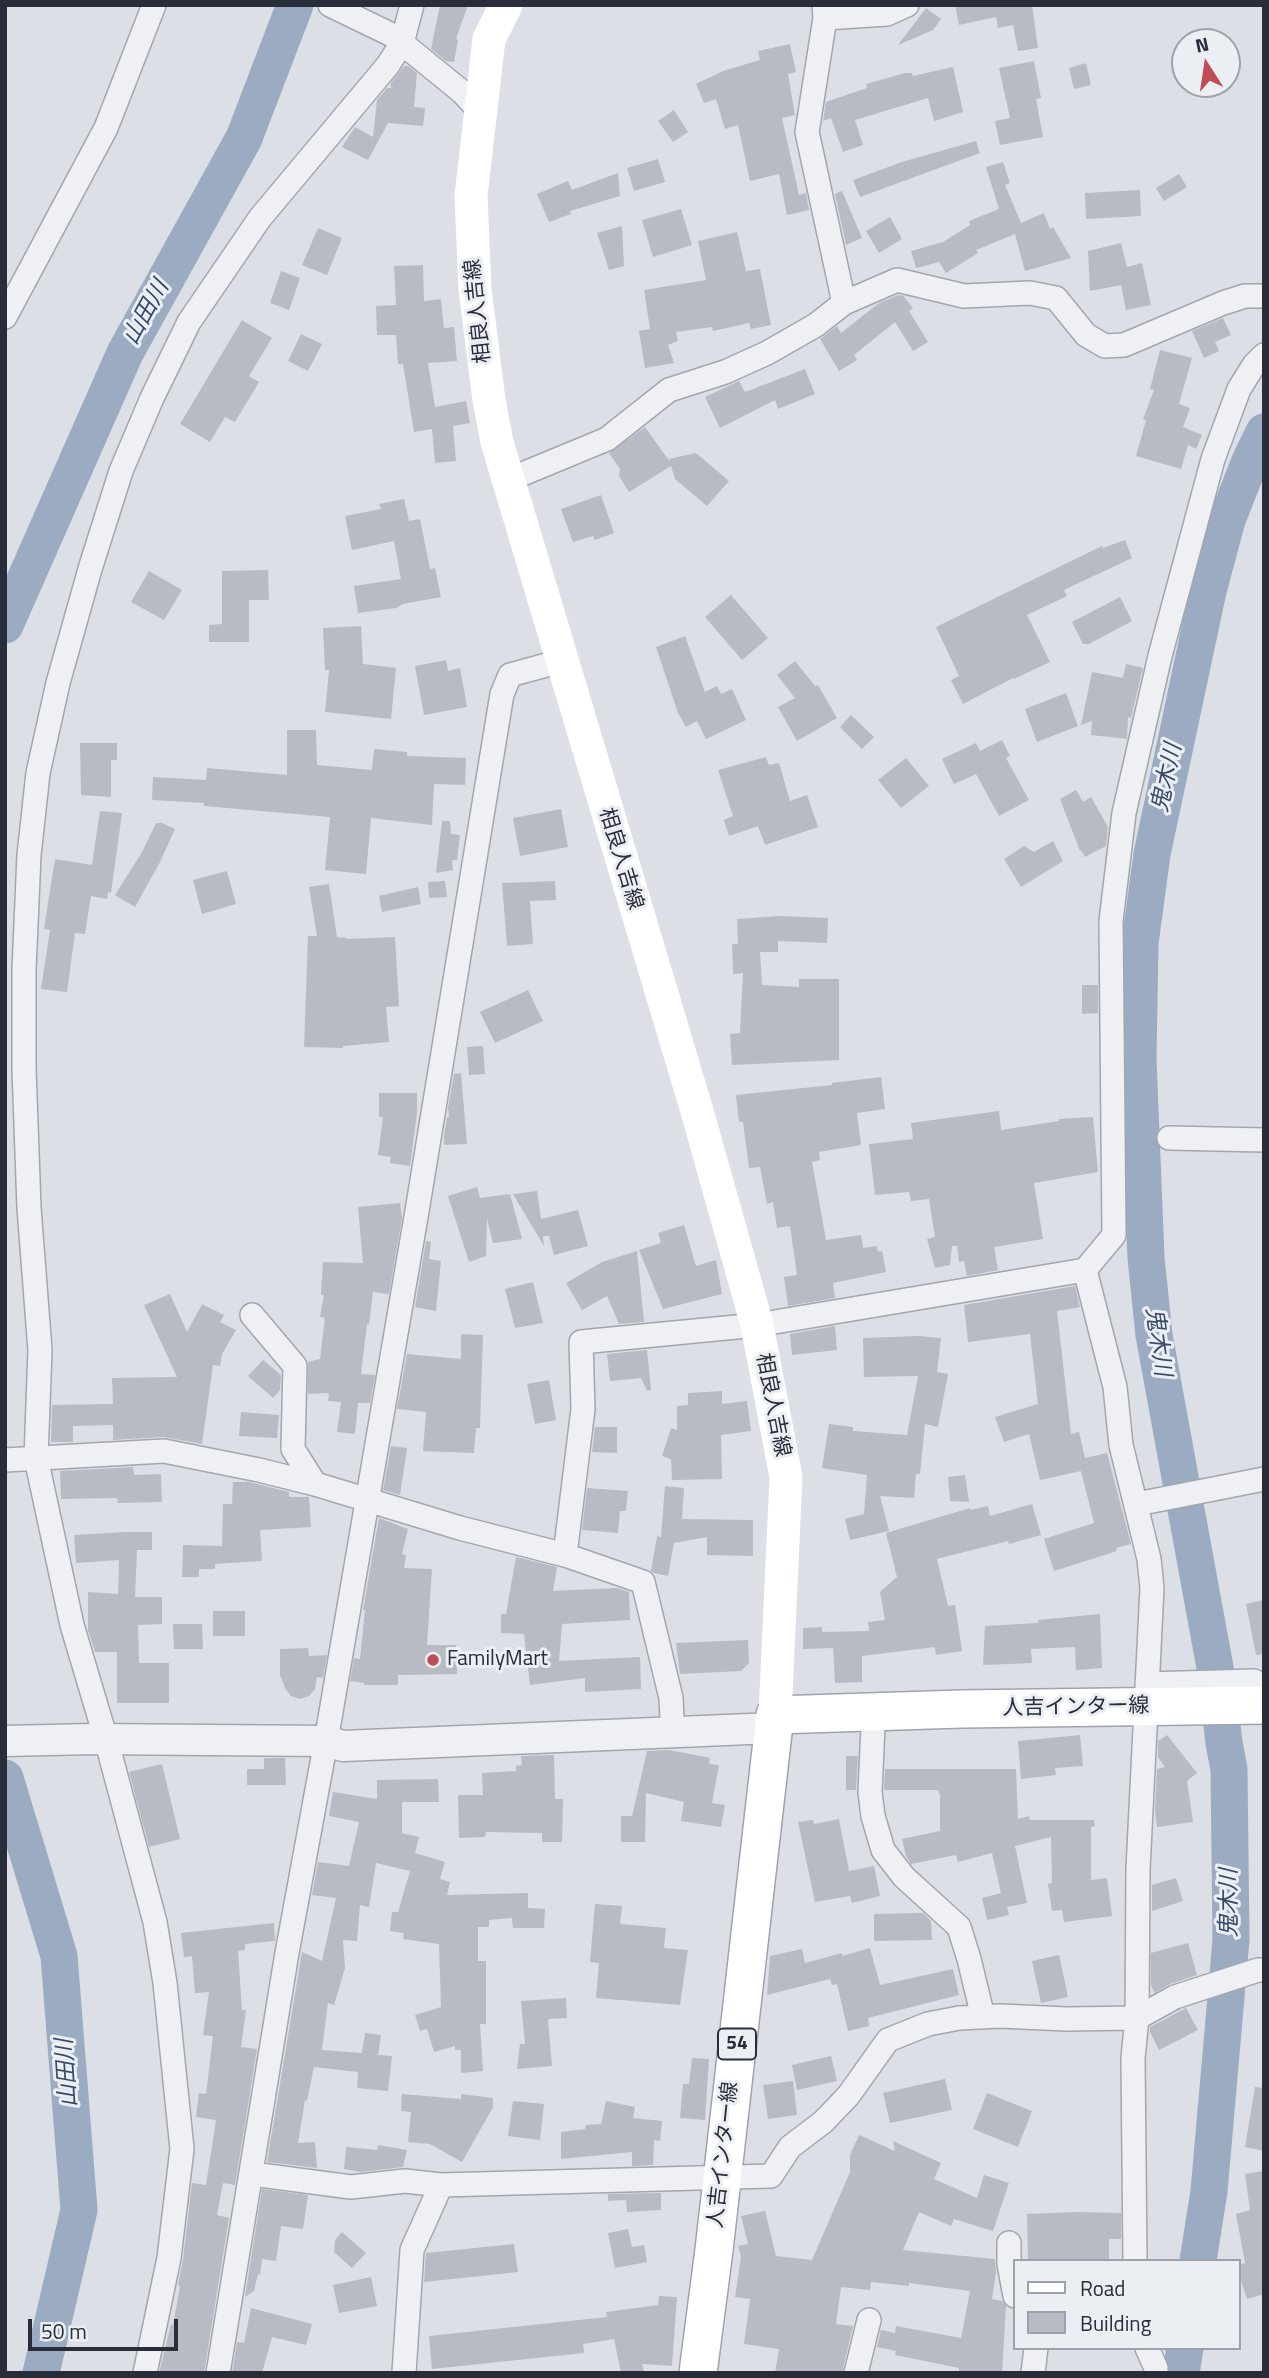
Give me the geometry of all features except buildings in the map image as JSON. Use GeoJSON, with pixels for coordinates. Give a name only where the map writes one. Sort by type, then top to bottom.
{"type":"FeatureCollection","features":[{"type":"Feature","properties":{"kind":"main road","name":"相良人吉線"},"geometry":{"type":"LineString","coordinates":[[506,5],[488,39],[471,196],[475,289],[489,400],[497,443],[693,1098],[757,1325],[786,1477],[775,1721]]}},
{"type":"Feature","properties":{"kind":"main road","name":"人吉インター線"},"geometry":{"type":"LineString","coordinates":[[775,1721],[1258,1701]]}},
{"type":"Feature","properties":{"kind":"main road","name":"人吉インター線"},"geometry":{"type":"LineString","coordinates":[[775,1721],[873,1726],[1147,1705]]}},
{"type":"Feature","properties":{"kind":"main road","name":"人吉インター線"},"geometry":{"type":"LineString","coordinates":[[698,2373],[775,1721]]}},
{"type":"Feature","properties":{"kind":"street"},"geometry":{"type":"LineString","coordinates":[[5,317],[106,128],[154,5]]}},
{"type":"Feature","properties":{"kind":"street"},"geometry":{"type":"LineString","coordinates":[[330,5],[397,39],[462,92],[479,110]]}},
{"type":"Feature","properties":{"kind":"street"},"geometry":{"type":"LineString","coordinates":[[145,2373],[169,2258],[182,2149],[165,1983],[155,1922],[99,1739],[72,1625],[22,1458],[40,1350],[29,1208],[24,1068],[24,970],[29,855],[38,773],[58,683],[90,569],[121,471],[152,398],[190,322],[260,218],[388,65],[412,5]]}},
{"type":"Feature","properties":{"kind":"street"},"geometry":{"type":"LineString","coordinates":[[844,303],[807,132],[825,12],[887,14],[907,5]]}},
{"type":"Feature","properties":{"kind":"street"},"geometry":{"type":"LineString","coordinates":[[508,480],[607,439],[668,390],[725,372],[767,353],[816,325],[844,303],[897,280],[964,296],[1030,293],[1056,298],[1086,335],[1105,346],[1124,345],[1245,296],[1264,296]]}},
{"type":"Feature","properties":{"kind":"street"},"geometry":{"type":"LineString","coordinates":[[565,1555],[583,1409],[581,1342],[757,1325],[1085,1270],[1114,1235],[1111,921],[1124,813],[1160,656],[1213,459],[1239,389],[1254,365],[1264,355]]}},
{"type":"Feature","properties":{"kind":"street"},"geometry":{"type":"LineString","coordinates":[[218,2373],[286,1953],[326,1741],[424,1170],[502,694],[510,676],[561,661]]}},
{"type":"Feature","properties":{"kind":"street"},"geometry":{"type":"LineString","coordinates":[[1169,1138],[1264,1140]]}},
{"type":"Feature","properties":{"kind":"street"},"geometry":{"type":"LineString","coordinates":[[1085,1270],[1115,1387],[1121,1445],[1149,1559],[1152,1588],[1138,1869],[1137,2018],[1133,2058],[1135,2259]]}},
{"type":"Feature","properties":{"kind":"street"},"geometry":{"type":"LineString","coordinates":[[252,1315],[295,1366],[293,1450],[315,1484]]}},
{"type":"Feature","properties":{"kind":"street"},"geometry":{"type":"LineString","coordinates":[[22,1458],[164,1451],[315,1484],[460,1528],[565,1555],[643,1582],[671,1698],[672,1720]]}},
{"type":"Feature","properties":{"kind":"street"},"geometry":{"type":"LineString","coordinates":[[1137,1504],[1264,1479]]}},
{"type":"Feature","properties":{"kind":"street"},"geometry":{"type":"LineString","coordinates":[[326,1741],[344,1734],[672,1720],[775,1721]]}},
{"type":"Feature","properties":{"kind":"street"},"geometry":{"type":"LineString","coordinates":[[5,1741],[326,1741],[343,1746],[775,1721]]}},
{"type":"Feature","properties":{"kind":"street"},"geometry":{"type":"LineString","coordinates":[[873,1726],[870,1792],[873,1816],[883,1850],[904,1877],[959,1927],[983,2017]]}},
{"type":"Feature","properties":{"kind":"street"},"geometry":{"type":"LineString","coordinates":[[252,2175],[351,2187],[405,2181],[441,2185],[771,2176],[790,2147],[823,2122],[848,2096],[888,2040],[928,2024],[983,2017],[1137,2018],[1175,1997],[1258,1969],[1264,1970]]}},
{"type":"Feature","properties":{"kind":"street"},"geometry":{"type":"LineString","coordinates":[[404,2373],[412,2250],[441,2185]]}},
{"type":"Feature","properties":{"kind":"street"},"geometry":{"type":"LineString","coordinates":[[1009,2244],[1009,2264],[1014,2291]]}},
{"type":"Feature","properties":{"kind":"street"},"geometry":{"type":"LineString","coordinates":[[856,2373],[869,2320]]}},
{"type":"Feature","properties":{"kind":"street"},"geometry":{"type":"LineString","coordinates":[[1033,2373],[1036,2350]]}},
{"type":"Feature","properties":{"kind":"street"},"geometry":{"type":"LineString","coordinates":[[1148,2350],[1156,2373]]}},
{"type":"Feature","properties":{"kind":"waterway","name":"山田川"},"geometry":{"type":"LineString","coordinates":[[5,625],[125,353],[244,138],[295,5]]}},
{"type":"Feature","properties":{"kind":"waterway","name":"鬼木川"},"geometry":{"type":"LineString","coordinates":[[1198,2259],[1209,2191],[1231,1940],[1229,1769],[1216,1673],[1154,1335],[1146,1258],[1138,1059],[1140,943],[1152,854],[1208,591],[1227,520],[1264,432]]}},
{"type":"Feature","properties":{"kind":"waterway","name":"山田川"},"geometry":{"type":"LineString","coordinates":[[5,1778],[59,1956],[79,2210],[41,2373]]}},
{"type":"Feature","properties":{"kind":"waterway","name":"鬼木川"},"geometry":{"type":"LineString","coordinates":[[1181,2373],[1185,2350]]}},
{"type":"Feature","properties":{"kind":"place","name":"FamilyMart"},"geometry":{"type":"Point","coordinates":[433,1660]}}]}
